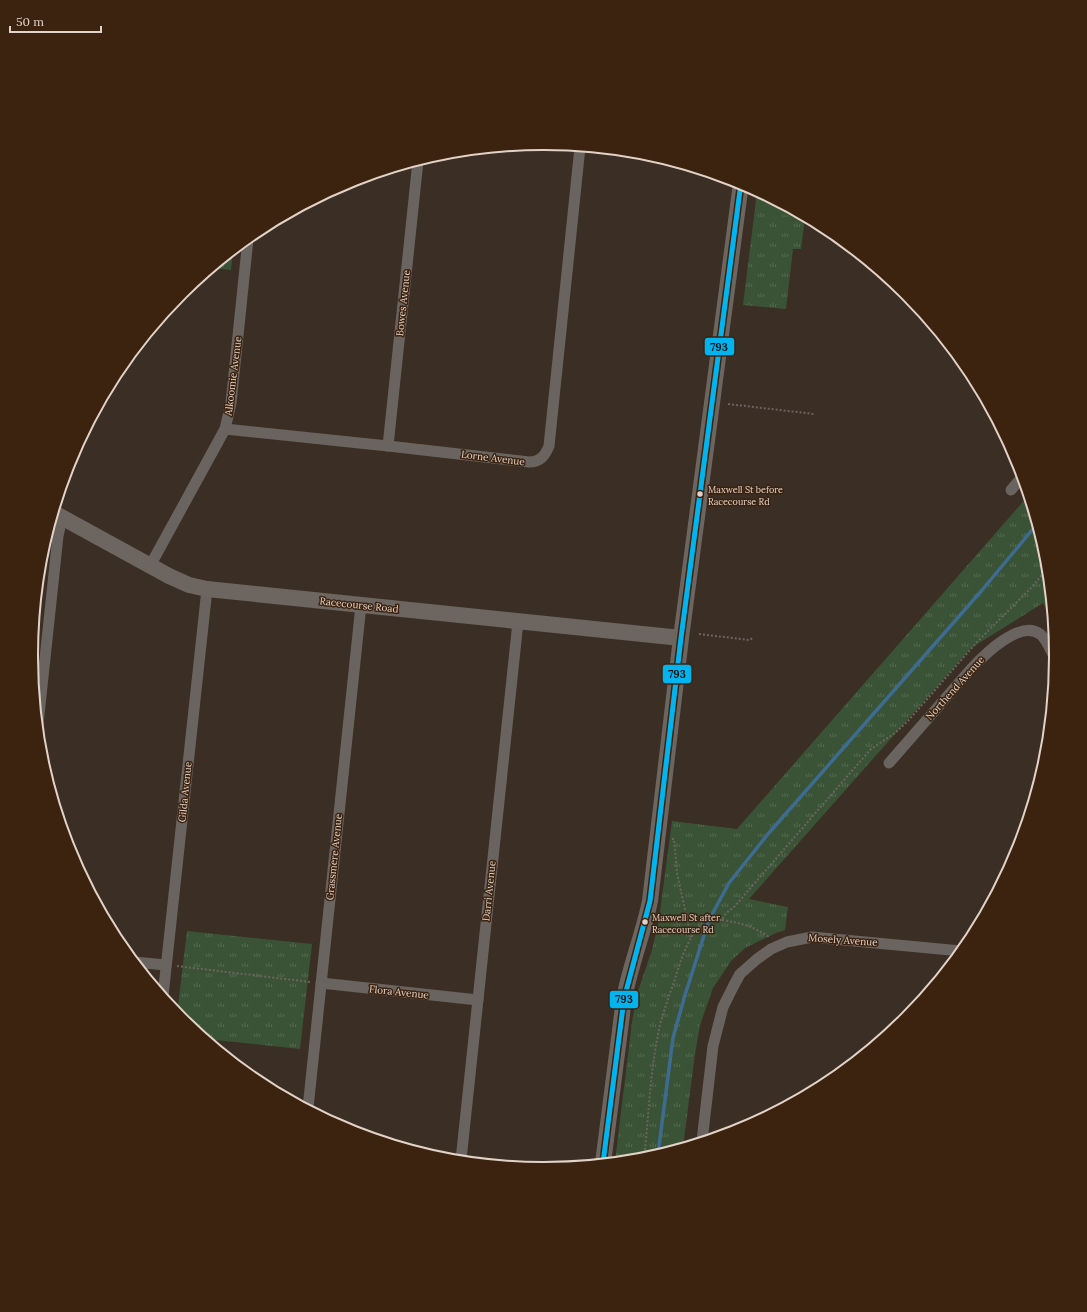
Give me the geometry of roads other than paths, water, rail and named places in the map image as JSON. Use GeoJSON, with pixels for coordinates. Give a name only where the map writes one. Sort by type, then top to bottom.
{"type":"FeatureCollection","features":[{"type":"Feature","properties":{"kind":"main road"},"geometry":{"type":"LineString","coordinates":[[604,1157],[624,999],[629,976],[647,915],[740,190]]}},
{"type":"Feature","properties":{"kind":"main road","name":"Racecourse Road"},"geometry":{"type":"LineString","coordinates":[[58,516],[179,581],[207,589],[682,638]]}},
{"type":"Feature","properties":{"kind":"street","name":"Lorne Avenue"},"geometry":{"type":"LineString","coordinates":[[225,429],[529,462],[539,460],[545,454],[549,446],[579,152]]}},
{"type":"Feature","properties":{"kind":"street","name":"Bowes Avenue"},"geometry":{"type":"LineString","coordinates":[[388,446],[417,167]]}},
{"type":"Feature","properties":{"kind":"street","name":"Alkoomie Avenue"},"geometry":{"type":"LineString","coordinates":[[150,566],[225,429],[231,403],[247,247]]}},
{"type":"Feature","properties":{"kind":"street"},"geometry":{"type":"LineString","coordinates":[[1011,490],[1018,482]]}},
{"type":"Feature","properties":{"kind":"street"},"geometry":{"type":"LineString","coordinates":[[40,703],[58,536],[58,516]]}},
{"type":"Feature","properties":{"kind":"street","name":"Gilda Avenue"},"geometry":{"type":"LineString","coordinates":[[163,989],[207,589]]}},
{"type":"Feature","properties":{"kind":"street","name":"Grassmere Avenue"},"geometry":{"type":"LineString","coordinates":[[309,1103],[361,605]]}},
{"type":"Feature","properties":{"kind":"street","name":"Darri Avenue"},"geometry":{"type":"LineString","coordinates":[[462,1155],[518,622]]}},
{"type":"Feature","properties":{"kind":"street","name":"Northend Avenue"},"geometry":{"type":"LineString","coordinates":[[889,763],[985,654],[1020,631],[1027,630],[1032,630],[1039,633],[1049,647]]}},
{"type":"Feature","properties":{"kind":"street","name":"Mosely Avenue"},"geometry":{"type":"LineString","coordinates":[[703,1136],[713,1046],[723,1008],[740,974],[757,958],[777,945],[804,937],[820,937],[955,950]]}},
{"type":"Feature","properties":{"kind":"street"},"geometry":{"type":"LineString","coordinates":[[141,963],[166,965]]}},
{"type":"Feature","properties":{"kind":"street","name":"Flora Avenue"},"geometry":{"type":"LineString","coordinates":[[321,983],[478,1000]]}},
{"type":"Feature","properties":{"kind":"waterway"},"geometry":{"type":"LineString","coordinates":[[659,1148],[673,1038],[709,920],[729,883],[768,834],[983,589],[1033,529]]}},
{"type":"Feature","properties":{"kind":"place","name":"Maxwell St before Racecourse Rd"},"geometry":{"type":"Point","coordinates":[700,494]}},
{"type":"Feature","properties":{"kind":"place","name":"Maxwell St after Racecourse Rd"},"geometry":{"type":"Point","coordinates":[645,922]}}]}
